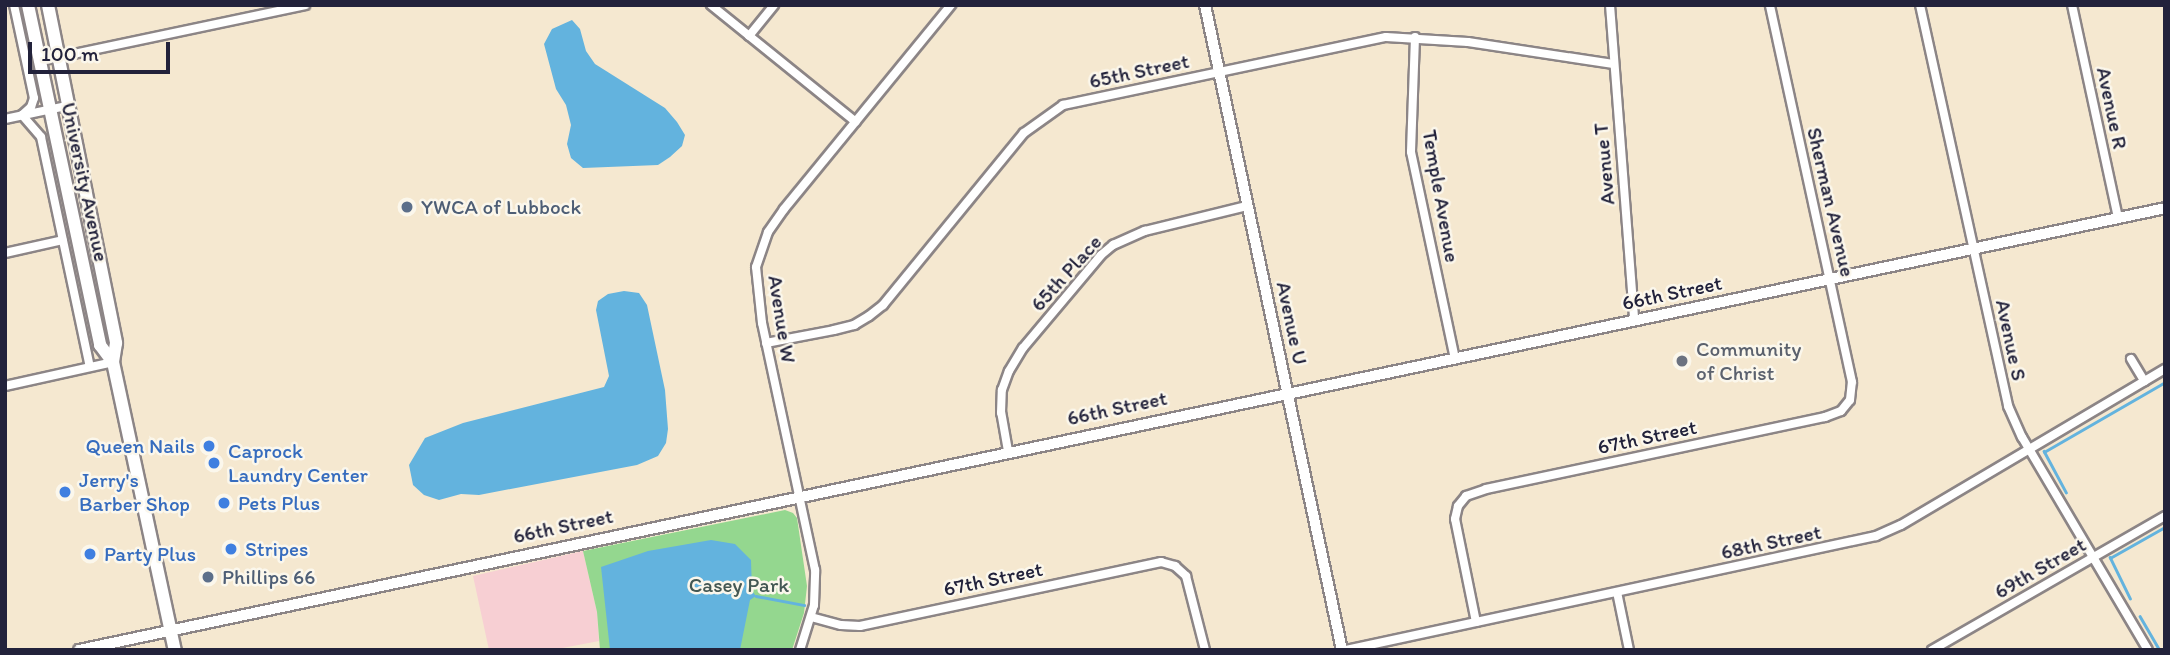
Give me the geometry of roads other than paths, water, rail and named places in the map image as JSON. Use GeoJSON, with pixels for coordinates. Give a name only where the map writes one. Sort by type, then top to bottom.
{"type":"FeatureCollection","features":[{"type":"Feature","properties":{"kind":"main road","name":"University Avenue"},"geometry":{"type":"LineString","coordinates":[[28,5],[100,345],[113,362]]}},
{"type":"Feature","properties":{"kind":"main road","name":"University Avenue"},"geometry":{"type":"LineString","coordinates":[[50,10],[66,106],[116,343],[113,362],[175,650]]}},
{"type":"Feature","properties":{"kind":"street"},"geometry":{"type":"LineString","coordinates":[[14,5],[34,98],[31,107],[22,115]]}},
{"type":"Feature","properties":{"kind":"street"},"geometry":{"type":"LineString","coordinates":[[40,61],[304,5]]}},
{"type":"Feature","properties":{"kind":"street"},"geometry":{"type":"LineString","coordinates":[[711,5],[856,122]]}},
{"type":"Feature","properties":{"kind":"street"},"geometry":{"type":"LineString","coordinates":[[749,36],[774,5]]}},
{"type":"Feature","properties":{"kind":"street","name":"Avenue W"},"geometry":{"type":"LineString","coordinates":[[800,650],[811,617],[815,570],[766,343],[756,287],[756,267],[768,232],[951,5]]}},
{"type":"Feature","properties":{"kind":"street","name":"Avenue U"},"geometry":{"type":"LineString","coordinates":[[1205,5],[1344,650]]}},
{"type":"Feature","properties":{"kind":"street","name":"Avenue T"},"geometry":{"type":"LineString","coordinates":[[1609,5],[1634,320]]}},
{"type":"Feature","properties":{"kind":"street","name":"Sherman Avenue"},"geometry":{"type":"LineString","coordinates":[[1770,5],[1852,382],[1852,393],[1847,406]]}},
{"type":"Feature","properties":{"kind":"street","name":"Avenue S"},"geometry":{"type":"LineString","coordinates":[[1920,5],[2006,399],[2014,422],[2148,650]]}},
{"type":"Feature","properties":{"kind":"street","name":"Avenue R"},"geometry":{"type":"LineString","coordinates":[[2072,5],[2118,218]]}},
{"type":"Feature","properties":{"kind":"street","name":"65th Street"},"geometry":{"type":"LineString","coordinates":[[766,343],[855,325],[869,316],[883,304],[1016,142],[1045,116],[1063,106],[1386,37],[1415,37],[1613,64]]}},
{"type":"Feature","properties":{"kind":"street","name":"Temple Avenue"},"geometry":{"type":"LineString","coordinates":[[1415,37],[1411,152],[1455,359]]}},
{"type":"Feature","properties":{"kind":"street"},"geometry":{"type":"LineString","coordinates":[[5,119],[66,106]]}},
{"type":"Feature","properties":{"kind":"street"},"geometry":{"type":"LineString","coordinates":[[22,115],[41,137],[90,367]]}},
{"type":"Feature","properties":{"kind":"street","name":"65th Place"},"geometry":{"type":"LineString","coordinates":[[1008,451],[1001,412],[1002,390],[1009,370],[1023,348],[1101,255],[1113,244],[1145,231],[1247,206]]}},
{"type":"Feature","properties":{"kind":"street","name":"66th Street"},"geometry":{"type":"LineString","coordinates":[[79,650],[800,495],[2165,208]]}},
{"type":"Feature","properties":{"kind":"street"},"geometry":{"type":"LineString","coordinates":[[5,253],[63,240]]}},
{"type":"Feature","properties":{"kind":"street"},"geometry":{"type":"LineString","coordinates":[[2132,359],[2144,381]]}},
{"type":"Feature","properties":{"kind":"street"},"geometry":{"type":"LineString","coordinates":[[5,386],[113,362]]}},
{"type":"Feature","properties":{"kind":"street","name":"68th Street"},"geometry":{"type":"LineString","coordinates":[[1344,650],[1876,536],[1901,525],[2165,369]]}},
{"type":"Feature","properties":{"kind":"street","name":"67th Street"},"geometry":{"type":"LineString","coordinates":[[1476,621],[1456,528],[1458,506],[1466,496],[1486,489],[1825,417],[1847,406]]}},
{"type":"Feature","properties":{"kind":"street","name":"69th Street"},"geometry":{"type":"LineString","coordinates":[[1933,650],[2165,516]]}},
{"type":"Feature","properties":{"kind":"street","name":"67th Street"},"geometry":{"type":"LineString","coordinates":[[811,617],[841,625],[859,626],[1151,562],[1169,563],[1180,570],[1189,584],[1205,650]]}},
{"type":"Feature","properties":{"kind":"street"},"geometry":{"type":"LineString","coordinates":[[1617,592],[1629,650]]}},
{"type":"Feature","properties":{"kind":"water"},"geometry":{"type":"Polygon","coordinates":[[[572,20],[580,29],[586,51],[595,64],[665,108],[685,135],[682,146],[658,165],[583,168],[571,158],[567,144],[571,125],[566,105],[556,89],[544,44],[552,29],[572,20]]]}},
{"type":"Feature","properties":{"kind":"water"},"geometry":{"type":"Polygon","coordinates":[[[624,291],[639,293],[647,305],[665,390],[668,429],[666,443],[658,456],[637,465],[439,500],[424,495],[413,485],[409,465],[425,438],[463,423],[604,387],[609,376],[596,310],[598,301],[608,294],[624,291]]]}},
{"type":"Feature","properties":{"kind":"water"},"geometry":{"type":"Polygon","coordinates":[[[711,540],[735,544],[751,560],[752,591],[756,596],[750,600],[740,650],[610,650],[601,567],[648,551],[711,540]]]}},
{"type":"Feature","properties":{"kind":"waterway"},"geometry":{"type":"LineString","coordinates":[[2066,493],[2044,452],[2165,382]]}},
{"type":"Feature","properties":{"kind":"waterway"},"geometry":{"type":"LineString","coordinates":[[2130,599],[2110,558],[2165,527]]}},
{"type":"Feature","properties":{"kind":"waterway"},"geometry":{"type":"LineString","coordinates":[[756,596],[804,605]]}},
{"type":"Feature","properties":{"kind":"waterway"},"geometry":{"type":"LineString","coordinates":[[2140,616],[2160,650]]}},
{"type":"Feature","properties":{"kind":"place","name":"YWCA of Lubbock"},"geometry":{"type":"Point","coordinates":[407,207]}},
{"type":"Feature","properties":{"kind":"place","name":"Community of Christ"},"geometry":{"type":"Point","coordinates":[1682,361]}},
{"type":"Feature","properties":{"kind":"place","name":"Queen Nails"},"geometry":{"type":"Point","coordinates":[209,446]}},
{"type":"Feature","properties":{"kind":"place","name":"Caprock Laundry Center"},"geometry":{"type":"Point","coordinates":[214,463]}},
{"type":"Feature","properties":{"kind":"place","name":"Jerry's Barber Shop"},"geometry":{"type":"Point","coordinates":[65,492]}},
{"type":"Feature","properties":{"kind":"place","name":"Pets Plus"},"geometry":{"type":"Point","coordinates":[224,503]}},
{"type":"Feature","properties":{"kind":"place","name":"Stripes"},"geometry":{"type":"Point","coordinates":[231,549]}},
{"type":"Feature","properties":{"kind":"place","name":"Party Plus"},"geometry":{"type":"Point","coordinates":[90,554]}},
{"type":"Feature","properties":{"kind":"place","name":"Phillips 66"},"geometry":{"type":"Point","coordinates":[208,577]}},
{"type":"Feature","properties":{"kind":"park label","name":"Casey Park"},"geometry":{"type":"Point","coordinates":[739,585]}}]}
